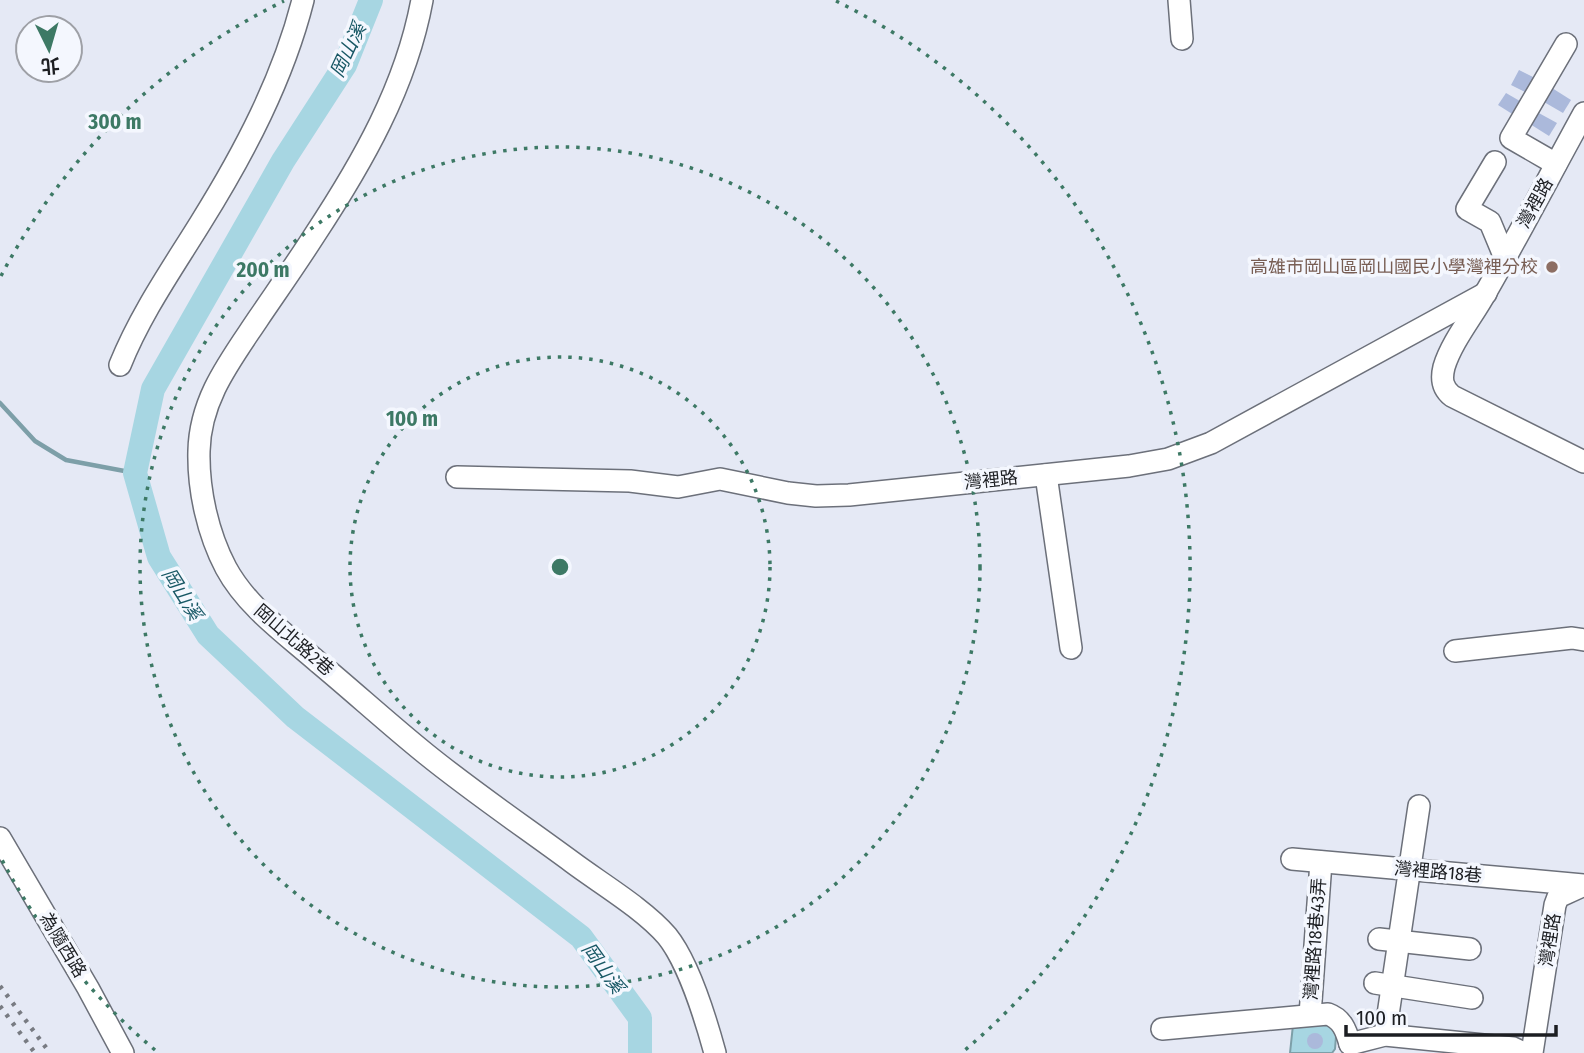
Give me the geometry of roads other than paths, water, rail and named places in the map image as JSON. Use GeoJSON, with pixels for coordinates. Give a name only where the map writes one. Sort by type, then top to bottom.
{"type":"FeatureCollection","features":[{"type":"Feature","properties":{"kind":"street"},"geometry":{"type":"LineString","coordinates":[[120,365],[134,332],[160,285],[246,148],[293,41],[303,0]]}},
{"type":"Feature","properties":{"kind":"street","name":"岡山北路2巷"},"geometry":{"type":"LineString","coordinates":[[422,0],[405,68],[377,130],[353,175],[226,365],[203,418],[199,452],[202,491],[211,536],[226,570],[259,611],[427,755],[633,906],[666,935],[681,959],[709,1029],[715,1053]]}},
{"type":"Feature","properties":{"kind":"street"},"geometry":{"type":"LineString","coordinates":[[1179,0],[1182,39]]}},
{"type":"Feature","properties":{"kind":"street"},"geometry":{"type":"LineString","coordinates":[[1556,164],[1511,138],[1566,44]]}},
{"type":"Feature","properties":{"kind":"street","name":"灣裡路"},"geometry":{"type":"LineString","coordinates":[[1584,113],[1486,293],[1448,356],[1444,370],[1445,390],[1584,462]]}},
{"type":"Feature","properties":{"kind":"street"},"geometry":{"type":"LineString","coordinates":[[1495,162],[1467,209],[1490,222],[1505,257]]}},
{"type":"Feature","properties":{"kind":"street","name":"灣裡路"},"geometry":{"type":"LineString","coordinates":[[457,477],[630,481],[678,487],[720,480],[816,496],[849,495],[1129,466],[1168,459],[1211,443],[1486,293]]}},
{"type":"Feature","properties":{"kind":"street"},"geometry":{"type":"LineString","coordinates":[[1046,475],[1071,648]]}},
{"type":"Feature","properties":{"kind":"street"},"geometry":{"type":"LineString","coordinates":[[1455,651],[1572,638],[1584,640]]}},
{"type":"Feature","properties":{"kind":"street"},"geometry":{"type":"LineString","coordinates":[[1385,1035],[1384,985],[1390,940],[1409,869],[1419,806]]}},
{"type":"Feature","properties":{"kind":"street","name":"為隨西路"},"geometry":{"type":"LineString","coordinates":[[0,838],[123,1053]]}},
{"type":"Feature","properties":{"kind":"street","name":"灣裡路18巷"},"geometry":{"type":"LineString","coordinates":[[1292,859],[1584,885]]}},
{"type":"Feature","properties":{"kind":"street","name":"灣裡路18巷43弄"},"geometry":{"type":"LineString","coordinates":[[1310,1015],[1321,862]]}},
{"type":"Feature","properties":{"kind":"street","name":"灣裡路"},"geometry":{"type":"LineString","coordinates":[[1532,1053],[1555,905],[1558,897],[1584,885]]}},
{"type":"Feature","properties":{"kind":"street"},"geometry":{"type":"LineString","coordinates":[[1390,940],[1470,949]]}},
{"type":"Feature","properties":{"kind":"street"},"geometry":{"type":"LineString","coordinates":[[1384,985],[1472,998]]}},
{"type":"Feature","properties":{"kind":"street"},"geometry":{"type":"LineString","coordinates":[[1162,1029],[1328,1014],[1337,1017],[1346,1029],[1345,1048],[1385,1035],[1453,1047],[1513,1048],[1524,1053]]}},
{"type":"Feature","properties":{"kind":"water"},"geometry":{"type":"Polygon","coordinates":[[[1337,1024],[1335,1049],[1332,1053],[1290,1053],[1293,1025],[1337,1024]]]}},
{"type":"Feature","properties":{"kind":"waterway","name":"岡山溪"},"geometry":{"type":"LineString","coordinates":[[371,0],[345,65],[283,161],[153,389],[135,473],[159,557],[208,635],[295,717],[581,937],[640,1018],[640,1053]]}},
{"type":"Feature","properties":{"kind":"waterway"},"geometry":{"type":"LineString","coordinates":[[0,403],[35,441],[66,460],[135,473]]}},
{"type":"Feature","properties":{"kind":"railway"},"geometry":{"type":"LineString","coordinates":[[0,986],[50,1053]]}},
{"type":"Feature","properties":{"kind":"railway"},"geometry":{"type":"LineString","coordinates":[[0,1006],[35,1053]]}},
{"type":"Feature","properties":{"kind":"place","name":"高雄市岡山區岡山國民小學灣裡分校"},"geometry":{"type":"Point","coordinates":[1552,267]}}]}
